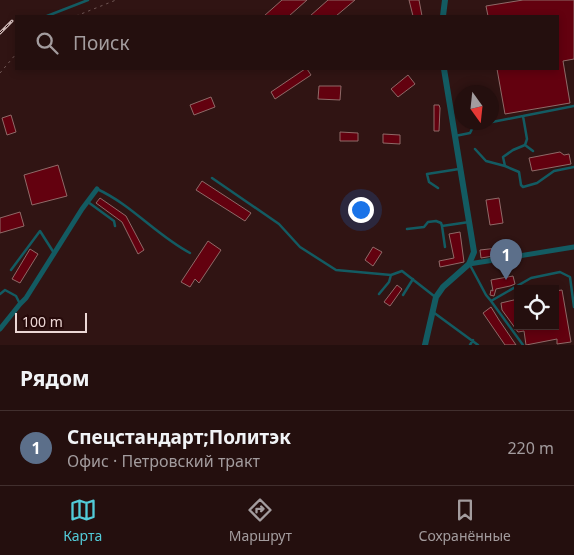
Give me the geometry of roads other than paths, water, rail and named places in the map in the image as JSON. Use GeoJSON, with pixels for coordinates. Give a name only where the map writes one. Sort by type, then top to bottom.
{"type":"FeatureCollection","features":[{"type":"Feature","properties":{"kind":"street"},"geometry":{"type":"LineString","coordinates":[[443,15],[445,0]]}},
{"type":"Feature","properties":{"kind":"street"},"geometry":{"type":"LineString","coordinates":[[425,345],[436,297],[443,287],[469,264],[474,252],[444,70]]}},
{"type":"Feature","properties":{"kind":"street"},"geometry":{"type":"LineString","coordinates":[[0,329],[26,298],[97,188]]}},
{"type":"Feature","properties":{"kind":"street"},"geometry":{"type":"LineString","coordinates":[[469,264],[574,247]]}},
{"type":"Feature","properties":{"kind":"lane"},"geometry":{"type":"LineString","coordinates":[[50,15],[88,0]]}},
{"type":"Feature","properties":{"kind":"lane"},"geometry":{"type":"LineString","coordinates":[[499,120],[574,106]]}},
{"type":"Feature","properties":{"kind":"lane"},"geometry":{"type":"LineString","coordinates":[[504,166],[503,157],[525,145],[527,139],[523,116]]}},
{"type":"Feature","properties":{"kind":"lane"},"geometry":{"type":"LineString","coordinates":[[455,136],[470,133],[472,130]]}},
{"type":"Feature","properties":{"kind":"lane"},"geometry":{"type":"LineString","coordinates":[[525,145],[533,151]]}},
{"type":"Feature","properties":{"kind":"lane"},"geometry":{"type":"LineString","coordinates":[[475,149],[486,161],[519,172],[523,187],[537,183],[554,171],[574,167]]}},
{"type":"Feature","properties":{"kind":"lane"},"geometry":{"type":"LineString","coordinates":[[438,188],[429,182],[427,174],[459,169]]}},
{"type":"Feature","properties":{"kind":"lane"},"geometry":{"type":"LineString","coordinates":[[212,178],[279,224],[300,248],[336,270],[391,275],[402,271],[436,297]]}},
{"type":"Feature","properties":{"kind":"lane"},"geometry":{"type":"LineString","coordinates":[[97,188],[114,196],[169,241],[190,253]]}},
{"type":"Feature","properties":{"kind":"lane"},"geometry":{"type":"LineString","coordinates":[[88,202],[114,221],[116,226]]}},
{"type":"Feature","properties":{"kind":"lane"},"geometry":{"type":"LineString","coordinates":[[407,229],[424,227],[428,222],[436,221],[441,223],[445,247]]}},
{"type":"Feature","properties":{"kind":"lane"},"geometry":{"type":"LineString","coordinates":[[442,226],[469,222]]}},
{"type":"Feature","properties":{"kind":"lane"},"geometry":{"type":"LineString","coordinates":[[11,270],[40,231],[54,253]]}},
{"type":"Feature","properties":{"kind":"lane"},"geometry":{"type":"LineString","coordinates":[[469,264],[486,296],[523,345]]}},
{"type":"Feature","properties":{"kind":"lane"},"geometry":{"type":"LineString","coordinates":[[491,301],[531,278],[560,272],[570,277],[574,307]]}},
{"type":"Feature","properties":{"kind":"lane"},"geometry":{"type":"LineString","coordinates":[[379,294],[389,282],[391,275]]}},
{"type":"Feature","properties":{"kind":"lane"},"geometry":{"type":"LineString","coordinates":[[402,295],[412,279]]}},
{"type":"Feature","properties":{"kind":"lane"},"geometry":{"type":"LineString","coordinates":[[0,294],[5,290],[16,296],[20,304]]}},
{"type":"Feature","properties":{"kind":"lane"},"geometry":{"type":"LineString","coordinates":[[432,311],[478,345]]}},
{"type":"Feature","properties":{"kind":"lane"},"geometry":{"type":"LineString","coordinates":[[470,345],[473,340]]}},
{"type":"Feature","properties":{"kind":"railway"},"geometry":{"type":"LineString","coordinates":[[0,33],[12,21]]}},
{"type":"Feature","properties":{"kind":"place","name":"Спецстандарт;Политэк"},"geometry":{"type":"Point","coordinates":[506,280]}}]}
